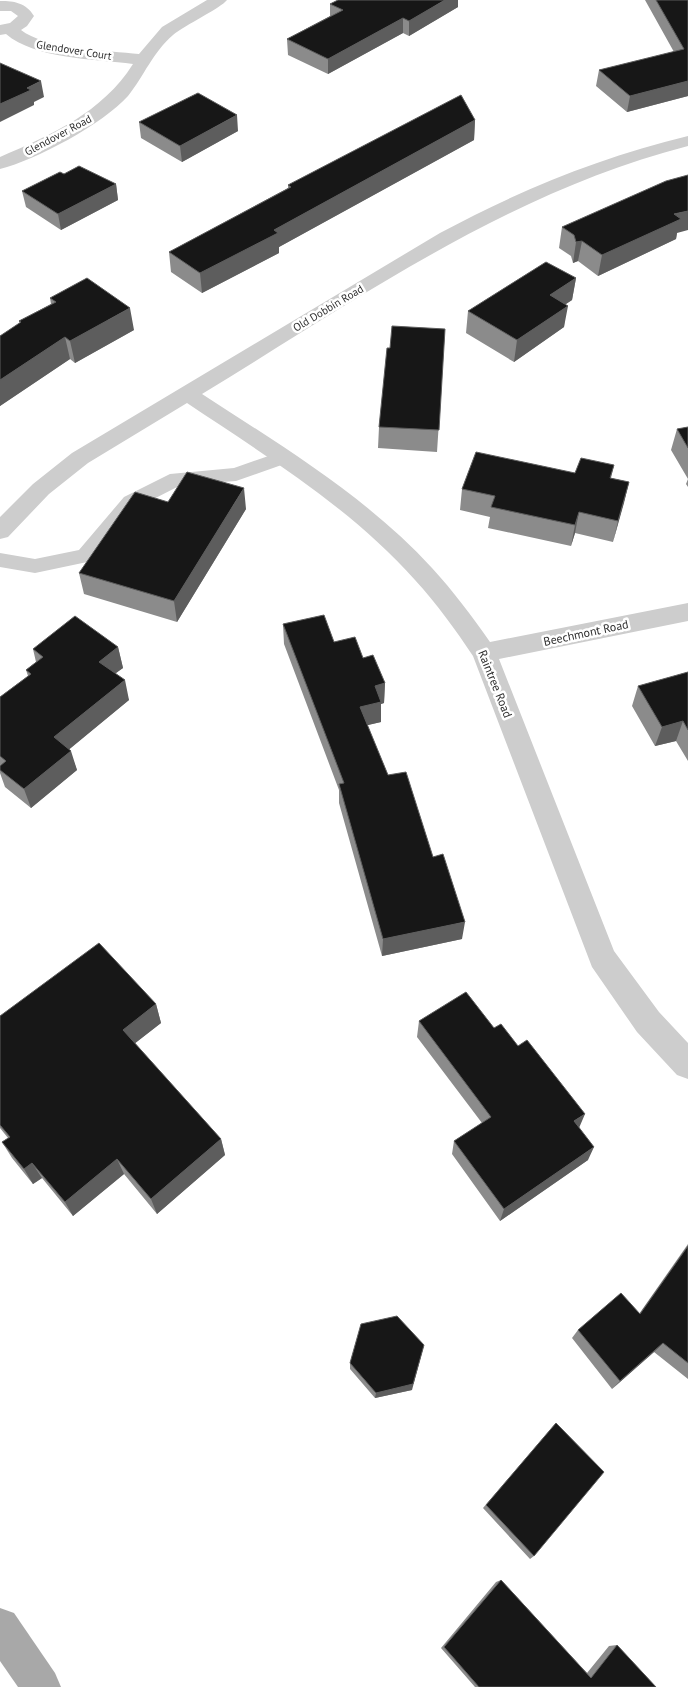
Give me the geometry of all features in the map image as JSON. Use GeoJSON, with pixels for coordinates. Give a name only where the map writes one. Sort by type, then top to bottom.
{"type":"FeatureCollection","features":[{"type":"Feature","properties":{"kind":"main road"},"geometry":{"type":"LineString","coordinates":[[0,1627],[41,1687]]}},
{"type":"Feature","properties":{"kind":"street","name":"Glendover Road"},"geometry":{"type":"LineString","coordinates":[[0,164],[43,144],[104,109],[128,85],[143,60],[169,30],[188,16],[219,0]]}},
{"type":"Feature","properties":{"kind":"street","name":"Glendover Court"},"geometry":{"type":"LineString","coordinates":[[0,6],[15,7],[20,9],[26,16],[22,23],[5,29]]}},
{"type":"Feature","properties":{"kind":"street","name":"Glendover Court"},"geometry":{"type":"LineString","coordinates":[[5,29],[23,40],[45,47],[143,60]]}},
{"type":"Feature","properties":{"kind":"street","name":"Old Dobbin Road"},"geometry":{"type":"LineString","coordinates":[[0,531],[41,489],[80,458],[486,215],[556,182],[597,167],[688,141]]}},
{"type":"Feature","properties":{"kind":"street","name":"Raintree Road"},"geometry":{"type":"LineString","coordinates":[[186,394],[282,457],[375,525],[413,562],[467,625],[484,653],[602,958],[648,1022],[688,1065]]}},
{"type":"Feature","properties":{"kind":"street","name":"Beechmont Road"},"geometry":{"type":"LineString","coordinates":[[484,653],[688,612]]}},
{"type":"Feature","properties":{"kind":"lane"},"geometry":{"type":"LineString","coordinates":[[0,560],[36,566],[85,556],[131,502],[177,479],[236,474],[282,457]]}},
{"type":"Feature","properties":{"kind":"building"},"geometry":{"type":"Polygon","coordinates":[[[338,0],[445,0],[409,21],[403,18],[328,59],[287,39],[343,10],[330,4],[338,0]]]}},
{"type":"Feature","properties":{"kind":"building"},"geometry":{"type":"Polygon","coordinates":[[[656,0],[688,0],[688,81],[630,96],[599,70],[684,49],[656,0]]]}},
{"type":"Feature","properties":{"kind":"building"},"geometry":{"type":"Polygon","coordinates":[[[0,63],[41,81],[27,88],[31,90],[0,104],[0,63]]]}},
{"type":"Feature","properties":{"kind":"building"},"geometry":{"type":"Polygon","coordinates":[[[198,93],[237,115],[180,146],[139,122],[198,93]]]}},
{"type":"Feature","properties":{"kind":"building"},"geometry":{"type":"Polygon","coordinates":[[[461,95],[475,120],[274,230],[278,233],[200,273],[169,252],[291,187],[288,185],[461,95]]]}},
{"type":"Feature","properties":{"kind":"building"},"geometry":{"type":"Polygon","coordinates":[[[79,166],[116,184],[58,214],[22,191],[60,172],[64,174],[79,166]]]}},
{"type":"Feature","properties":{"kind":"building"},"geometry":{"type":"Polygon","coordinates":[[[688,175],[688,211],[674,214],[681,219],[602,255],[582,241],[576,242],[574,235],[562,227],[666,181],[688,175]]]}},
{"type":"Feature","properties":{"kind":"building"},"geometry":{"type":"Polygon","coordinates":[[[546,262],[576,278],[550,295],[568,306],[517,340],[468,311],[546,262]]]}},
{"type":"Feature","properties":{"kind":"building"},"geometry":{"type":"Polygon","coordinates":[[[87,278],[130,308],[70,341],[65,337],[0,380],[0,336],[21,322],[19,321],[56,302],[50,298],[87,278]]]}},
{"type":"Feature","properties":{"kind":"building"},"geometry":{"type":"Polygon","coordinates":[[[392,326],[445,329],[439,430],[379,427],[387,348],[390,348],[392,326]]]}},
{"type":"Feature","properties":{"kind":"building"},"geometry":{"type":"Polygon","coordinates":[[[688,427],[688,448],[677,429],[688,427]]]}},
{"type":"Feature","properties":{"kind":"building"},"geometry":{"type":"Polygon","coordinates":[[[476,452],[575,473],[581,458],[614,465],[610,478],[629,482],[618,521],[579,512],[575,525],[491,507],[495,496],[462,489],[476,452]]]}},
{"type":"Feature","properties":{"kind":"building"},"geometry":{"type":"Polygon","coordinates":[[[187,472],[244,488],[174,601],[79,573],[135,492],[168,502],[187,472]]]}},
{"type":"Feature","properties":{"kind":"building"},"geometry":{"type":"Polygon","coordinates":[[[324,615],[334,642],[355,637],[363,658],[373,655],[385,683],[375,686],[381,702],[360,707],[388,775],[406,772],[433,857],[443,854],[465,922],[383,939],[339,784],[344,783],[283,624],[324,615]]]}},
{"type":"Feature","properties":{"kind":"building"},"geometry":{"type":"Polygon","coordinates":[[[75,616],[118,647],[99,662],[125,680],[54,737],[71,751],[24,789],[0,770],[0,766],[6,761],[0,756],[0,697],[31,674],[26,670],[43,657],[33,649],[75,616]]]}},
{"type":"Feature","properties":{"kind":"building"},"geometry":{"type":"Polygon","coordinates":[[[688,672],[688,730],[683,721],[662,727],[638,686],[688,672]]]}},
{"type":"Feature","properties":{"kind":"building"},"geometry":{"type":"Polygon","coordinates":[[[99,943],[156,1004],[123,1030],[221,1139],[151,1199],[117,1159],[65,1202],[32,1163],[24,1169],[2,1142],[10,1137],[0,1125],[0,1016],[99,943]]]}},
{"type":"Feature","properties":{"kind":"building"},"geometry":{"type":"Polygon","coordinates":[[[466,992],[494,1028],[501,1024],[518,1046],[527,1040],[585,1114],[574,1121],[594,1147],[504,1209],[454,1141],[491,1117],[419,1021],[466,992]]]}},
{"type":"Feature","properties":{"kind":"building"},"geometry":{"type":"Polygon","coordinates":[[[688,1246],[688,1363],[663,1343],[620,1381],[578,1330],[621,1293],[640,1314],[688,1246]]]}},
{"type":"Feature","properties":{"kind":"building"},"geometry":{"type":"Polygon","coordinates":[[[397,1316],[424,1345],[413,1384],[376,1393],[350,1363],[361,1324],[397,1316]]]}},
{"type":"Feature","properties":{"kind":"building"},"geometry":{"type":"Polygon","coordinates":[[[556,1423],[604,1472],[534,1556],[486,1505],[556,1423]]]}},
{"type":"Feature","properties":{"kind":"building"},"geometry":{"type":"Polygon","coordinates":[[[501,1580],[591,1678],[617,1645],[656,1687],[479,1687],[444,1647],[501,1580]]]}}]}
